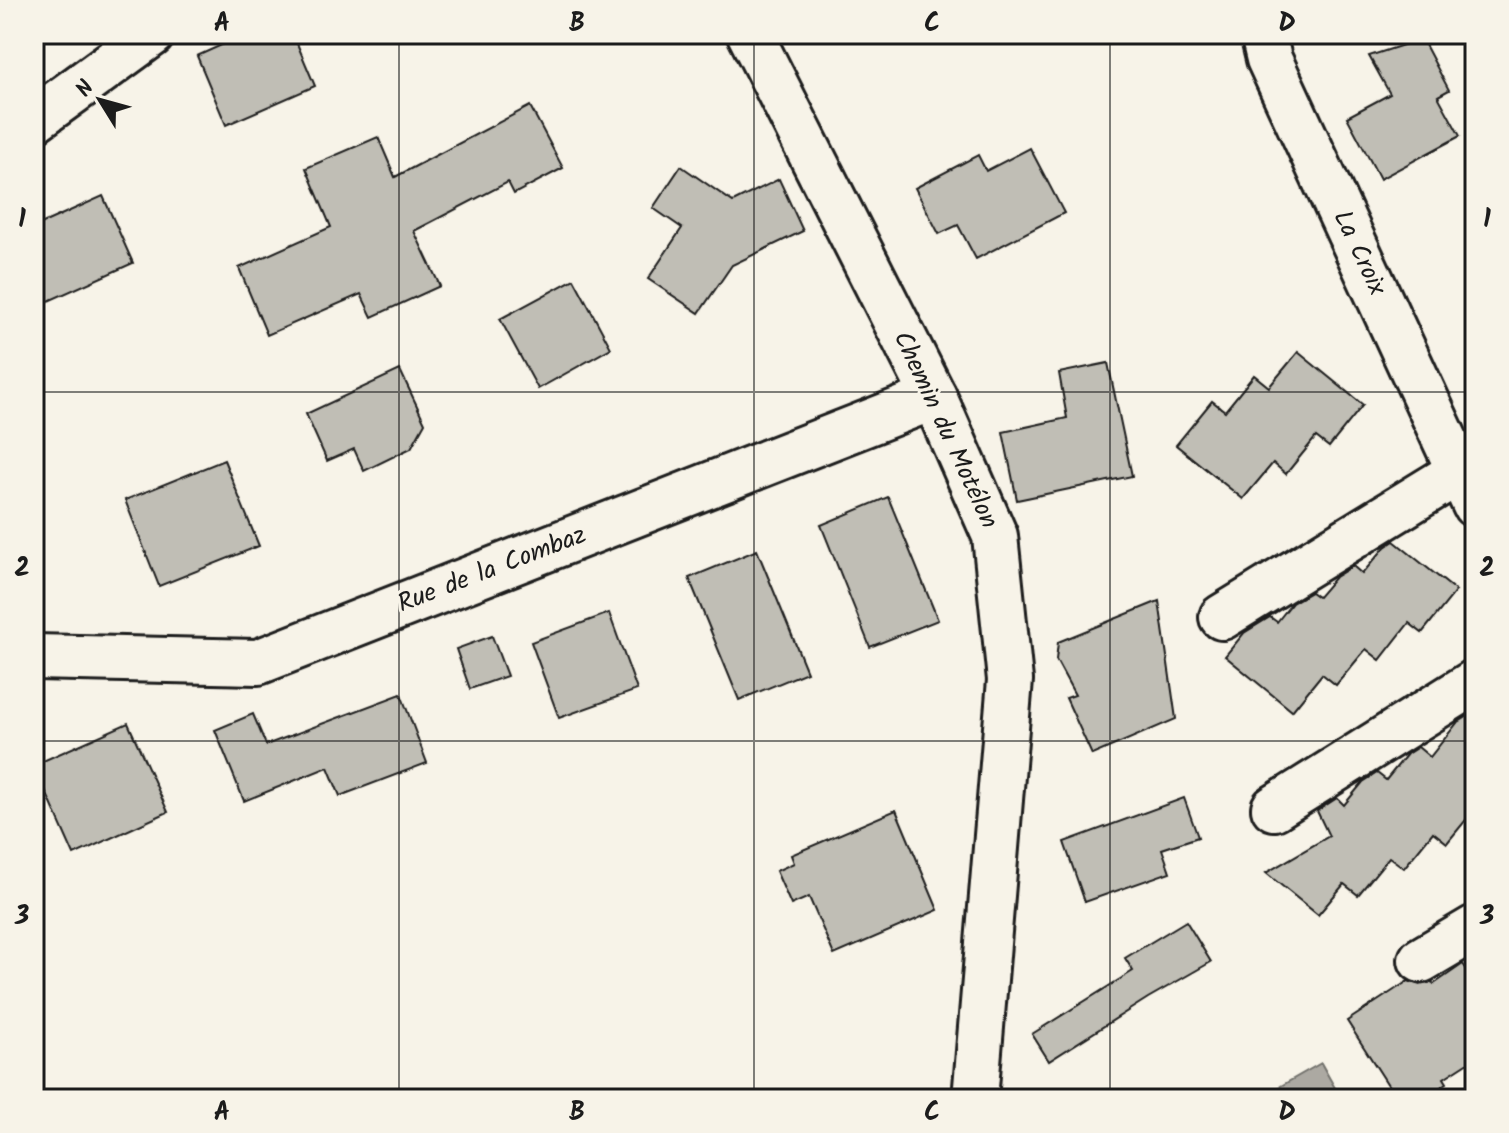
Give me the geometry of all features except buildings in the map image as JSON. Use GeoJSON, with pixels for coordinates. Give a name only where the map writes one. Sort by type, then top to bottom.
{"type":"FeatureCollection","features":[{"type":"Feature","properties":{"kind":"street"},"geometry":{"type":"LineString","coordinates":[[34,120],[152,34]]}},
{"type":"Feature","properties":{"kind":"street","name":"Chemin du Motélon"},"geometry":{"type":"LineString","coordinates":[[750,34],[934,397],[995,536],[1010,680],[975,1099]]}},
{"type":"Feature","properties":{"kind":"street","name":"La Croix"},"geometry":{"type":"LineString","coordinates":[[1222,617],[1468,488],[1269,59],[1263,34]]}},
{"type":"Feature","properties":{"kind":"street","name":"Rue de la Combaz"},"geometry":{"type":"LineString","coordinates":[[34,657],[258,662],[934,397]]}},
{"type":"Feature","properties":{"kind":"street"},"geometry":{"type":"LineString","coordinates":[[1274,808],[1475,682]]}},
{"type":"Feature","properties":{"kind":"street"},"geometry":{"type":"LineString","coordinates":[[1421,960],[1475,928]]}},
{"type":"Feature","properties":{"kind":"shaded area"},"geometry":{"type":"Polygon","coordinates":[[[1321,1063],[1339,1095],[1331,1099],[1258,1099],[1321,1063]]]}}]}
